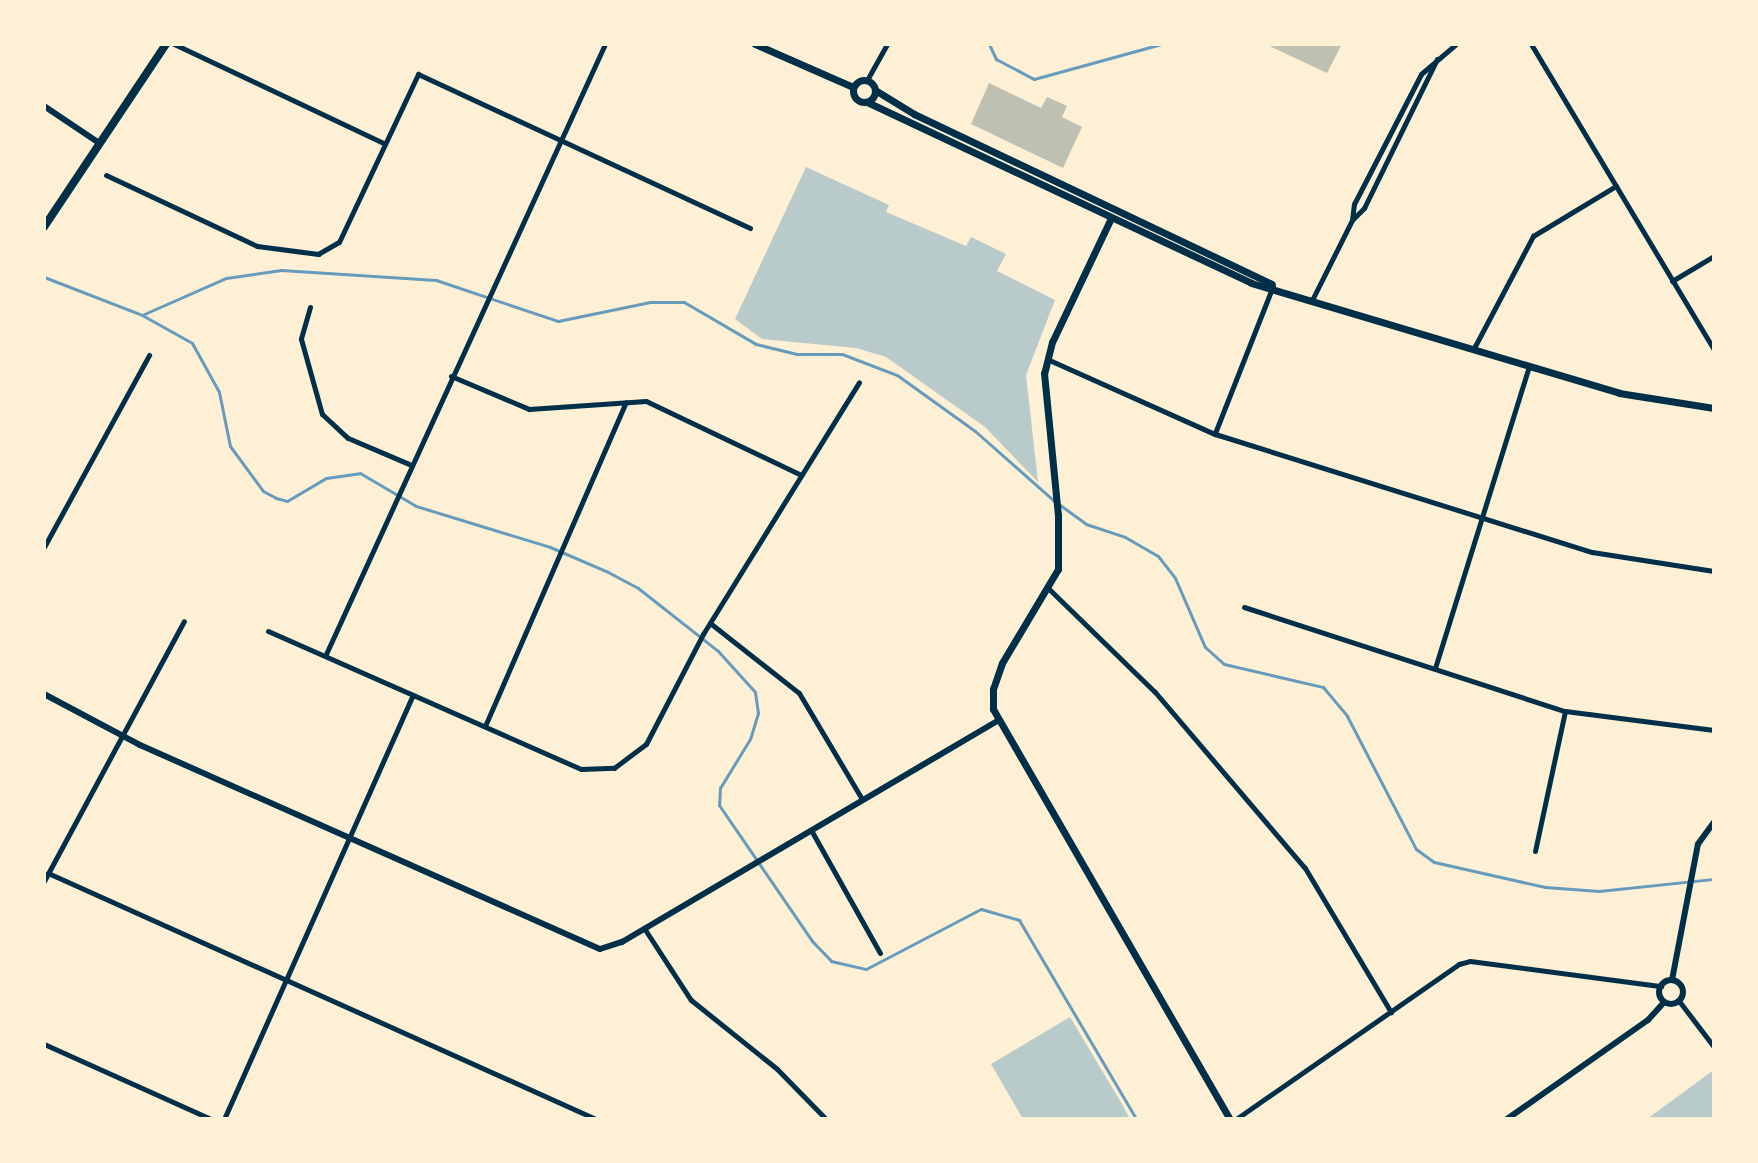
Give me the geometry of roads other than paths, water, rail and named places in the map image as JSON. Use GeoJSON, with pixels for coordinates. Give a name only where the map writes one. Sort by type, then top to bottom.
{"type":"FeatureCollection","features":[{"type":"Feature","properties":{"kind":"main road"},"geometry":{"type":"LineString","coordinates":[[44,227],[166,44]]}},
{"type":"Feature","properties":{"kind":"main road"},"geometry":{"type":"LineString","coordinates":[[755,44],[853,87]]}},
{"type":"Feature","properties":{"kind":"main road"},"geometry":{"type":"LineString","coordinates":[[853,87],[867,80],[875,90],[1071,189],[1274,286],[1619,393],[1714,408]]}},
{"type":"Feature","properties":{"kind":"main road"},"geometry":{"type":"LineString","coordinates":[[853,87],[854,97],[1251,283],[1274,286]]}},
{"type":"Feature","properties":{"kind":"main road"},"geometry":{"type":"LineString","coordinates":[[867,102],[875,90]]}},
{"type":"Feature","properties":{"kind":"main road"},"geometry":{"type":"LineString","coordinates":[[1071,189],[1111,218],[1155,227]]}},
{"type":"Feature","properties":{"kind":"main road"},"geometry":{"type":"LineString","coordinates":[[1111,218],[1046,358],[1045,404],[1060,559],[1049,589],[997,673],[992,700],[997,721],[1230,1119]]}},
{"type":"Feature","properties":{"kind":"street"},"geometry":{"type":"LineString","coordinates":[[174,44],[383,143]]}},
{"type":"Feature","properties":{"kind":"street"},"geometry":{"type":"LineString","coordinates":[[326,654],[409,464],[605,44]]}},
{"type":"Feature","properties":{"kind":"street"},"geometry":{"type":"LineString","coordinates":[[867,80],[887,44]]}},
{"type":"Feature","properties":{"kind":"street"},"geometry":{"type":"LineString","coordinates":[[1352,220],[1354,204],[1415,86],[1439,54],[1456,44]]}},
{"type":"Feature","properties":{"kind":"street"},"geometry":{"type":"LineString","coordinates":[[1531,44],[1714,350]]}},
{"type":"Feature","properties":{"kind":"street"},"geometry":{"type":"LineString","coordinates":[[1313,298],[1352,220],[1371,195],[1439,54]]}},
{"type":"Feature","properties":{"kind":"street"},"geometry":{"type":"LineString","coordinates":[[106,175],[257,246],[318,254],[339,242],[418,74],[750,228]]}},
{"type":"Feature","properties":{"kind":"street"},"geometry":{"type":"LineString","coordinates":[[44,106],[99,143]]}},
{"type":"Feature","properties":{"kind":"street"},"geometry":{"type":"LineString","coordinates":[[1474,348],[1533,236],[1616,186]]}},
{"type":"Feature","properties":{"kind":"street"},"geometry":{"type":"LineString","coordinates":[[1672,281],[1714,256]]}},
{"type":"Feature","properties":{"kind":"street"},"geometry":{"type":"LineString","coordinates":[[1215,434],[1274,286]]}},
{"type":"Feature","properties":{"kind":"street"},"geometry":{"type":"LineString","coordinates":[[310,307],[301,339],[322,414],[348,438],[409,464]]}},
{"type":"Feature","properties":{"kind":"street"},"geometry":{"type":"LineString","coordinates":[[44,547],[149,355]]}},
{"type":"Feature","properties":{"kind":"street"},"geometry":{"type":"LineString","coordinates":[[1046,358],[1215,434],[1592,552],[1714,571]]}},
{"type":"Feature","properties":{"kind":"street"},"geometry":{"type":"LineString","coordinates":[[1435,668],[1529,366]]}},
{"type":"Feature","properties":{"kind":"street"},"geometry":{"type":"LineString","coordinates":[[451,376],[529,409],[646,401],[801,475]]}},
{"type":"Feature","properties":{"kind":"street"},"geometry":{"type":"LineString","coordinates":[[268,631],[581,769],[614,768],[646,744],[703,634],[859,382]]}},
{"type":"Feature","properties":{"kind":"street"},"geometry":{"type":"LineString","coordinates":[[485,726],[560,562],[626,402]]}},
{"type":"Feature","properties":{"kind":"street"},"geometry":{"type":"LineString","coordinates":[[1049,589],[1155,692],[1305,868],[1391,1012]]}},
{"type":"Feature","properties":{"kind":"street"},"geometry":{"type":"LineString","coordinates":[[1244,607],[1565,711],[1714,730]]}},
{"type":"Feature","properties":{"kind":"street"},"geometry":{"type":"LineString","coordinates":[[44,881],[184,621]]}},
{"type":"Feature","properties":{"kind":"street"},"geometry":{"type":"LineString","coordinates":[[710,623],[799,693],[862,799]]}},
{"type":"Feature","properties":{"kind":"street"},"geometry":{"type":"LineString","coordinates":[[44,694],[122,737],[595,948],[610,948],[997,721]]}},
{"type":"Feature","properties":{"kind":"street"},"geometry":{"type":"LineString","coordinates":[[224,1119],[413,695]]}},
{"type":"Feature","properties":{"kind":"street"},"geometry":{"type":"LineString","coordinates":[[1535,851],[1565,711]]}},
{"type":"Feature","properties":{"kind":"street"},"geometry":{"type":"LineString","coordinates":[[1236,1119],[1470,961],[1661,986],[1672,980],[1702,835],[1714,822]]}},
{"type":"Feature","properties":{"kind":"street"},"geometry":{"type":"LineString","coordinates":[[811,830],[880,953]]}},
{"type":"Feature","properties":{"kind":"street"},"geometry":{"type":"LineString","coordinates":[[48,873],[596,1119]]}},
{"type":"Feature","properties":{"kind":"street"},"geometry":{"type":"LineString","coordinates":[[644,928],[691,1000],[777,1069],[826,1119]]}},
{"type":"Feature","properties":{"kind":"street"},"geometry":{"type":"LineString","coordinates":[[1672,980],[1681,987],[1679,1001],[1714,1047]]}},
{"type":"Feature","properties":{"kind":"street"},"geometry":{"type":"LineString","coordinates":[[1661,986],[1664,1002]]}},
{"type":"Feature","properties":{"kind":"street"},"geometry":{"type":"LineString","coordinates":[[1507,1119],[1648,1020],[1664,1002],[1679,1001]]}},
{"type":"Feature","properties":{"kind":"street"},"geometry":{"type":"LineString","coordinates":[[44,1044],[211,1119]]}},
{"type":"Feature","properties":{"kind":"waterway"},"geometry":{"type":"LineString","coordinates":[[989,44],[996,59],[1034,79],[1161,44]]}},
{"type":"Feature","properties":{"kind":"waterway"},"geometry":{"type":"LineString","coordinates":[[44,277],[142,315],[226,278],[281,270],[436,280],[558,321],[650,302],[684,302],[756,344],[797,354],[842,354],[897,375],[975,431],[1054,501]]}},
{"type":"Feature","properties":{"kind":"waterway"},"geometry":{"type":"LineString","coordinates":[[142,315],[192,343],[219,392],[230,446],[263,491],[287,501],[326,478],[360,473],[416,506],[550,547],[608,572],[638,588],[718,651],[755,692],[758,713],[750,739],[720,788],[719,805],[812,941],[831,961],[866,969],[981,909],[1019,920],[1136,1119]]}},
{"type":"Feature","properties":{"kind":"waterway"},"geometry":{"type":"LineString","coordinates":[[1060,505],[1086,524],[1125,537],[1158,556],[1175,578],[1205,647],[1224,664],[1323,687],[1347,716],[1416,849],[1434,862],[1545,887],[1599,891],[1714,879]]}}]}
